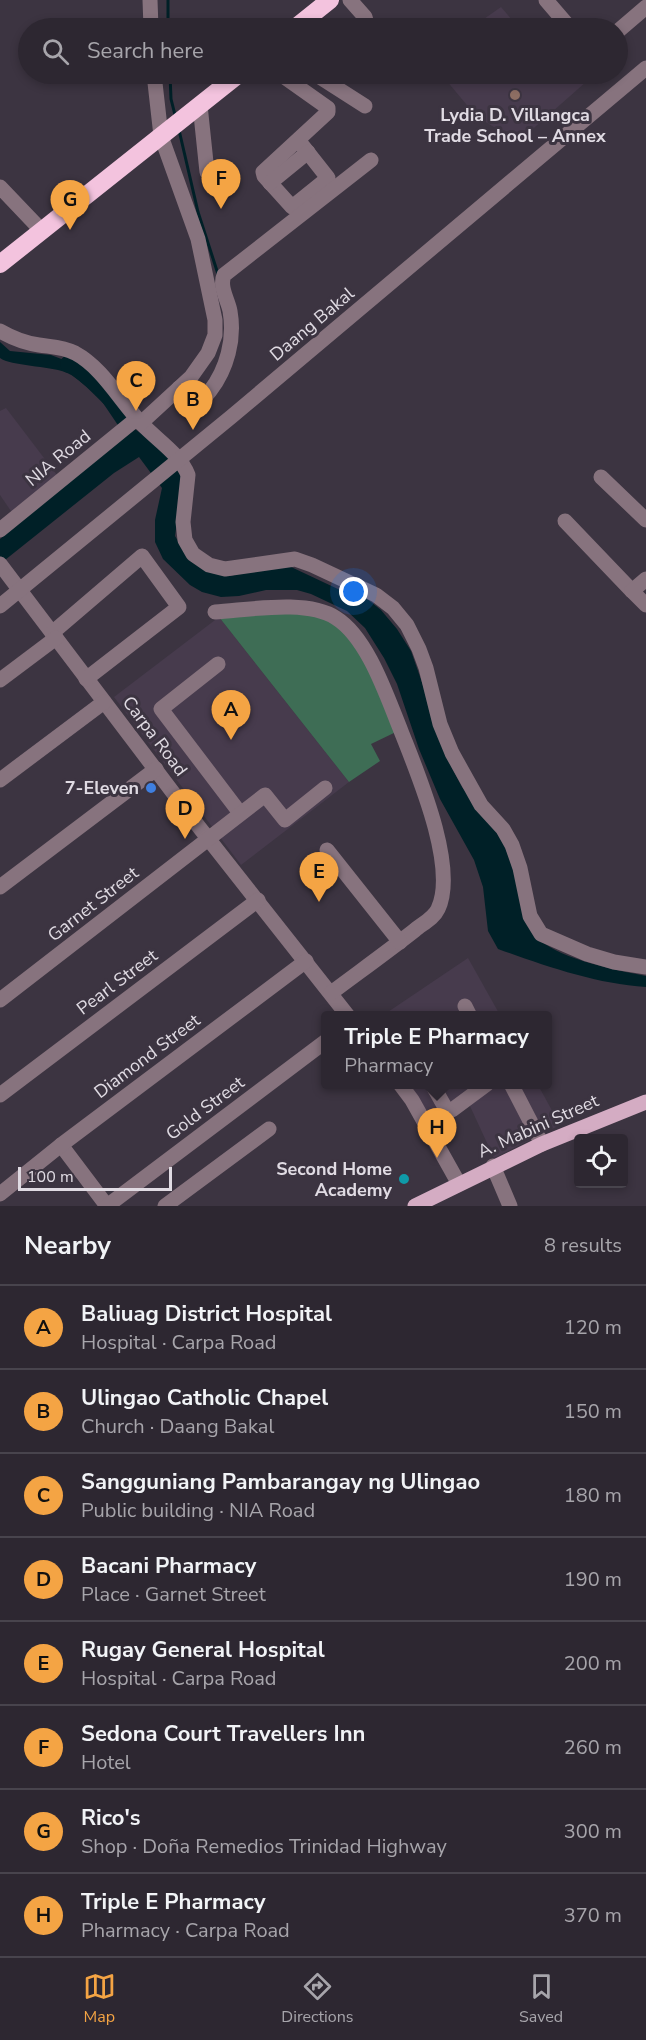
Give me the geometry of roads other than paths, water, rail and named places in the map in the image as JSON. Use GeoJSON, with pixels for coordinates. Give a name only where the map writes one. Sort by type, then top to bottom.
{"type":"FeatureCollection","features":[{"type":"Feature","properties":{"kind":"highway"},"geometry":{"type":"LineString","coordinates":[[308,18],[330,0]]}},
{"type":"Feature","properties":{"kind":"highway"},"geometry":{"type":"LineString","coordinates":[[0,264],[227,84]]}},
{"type":"Feature","properties":{"kind":"main road","name":"A. Mabini Street"},"geometry":{"type":"LineString","coordinates":[[425,1204],[493,1166],[646,1102]]}},
{"type":"Feature","properties":{"kind":"street"},"geometry":{"type":"LineString","coordinates":[[150,0],[151,18]]}},
{"type":"Feature","properties":{"kind":"street"},"geometry":{"type":"LineString","coordinates":[[350,0],[365,18]]}},
{"type":"Feature","properties":{"kind":"street"},"geometry":{"type":"LineString","coordinates":[[546,0],[561,18]]}},
{"type":"Feature","properties":{"kind":"street"},"geometry":{"type":"LineString","coordinates":[[628,23],[646,7]]}},
{"type":"Feature","properties":{"kind":"street","name":"Daang Bakal"},"geometry":{"type":"LineString","coordinates":[[628,83],[646,68]]}},
{"type":"Feature","properties":{"kind":"street","name":"NIA Road"},"geometry":{"type":"LineString","coordinates":[[0,530],[179,388],[191,377],[208,353],[215,335],[215,320],[198,239],[164,134],[156,84]]}},
{"type":"Feature","properties":{"kind":"street"},"geometry":{"type":"LineString","coordinates":[[294,84],[328,108],[328,112],[303,146],[263,172],[292,207],[326,181],[327,175],[303,146]]}},
{"type":"Feature","properties":{"kind":"street"},"geometry":{"type":"LineString","coordinates":[[331,84],[365,106]]}},
{"type":"Feature","properties":{"kind":"street","name":"Daang Bakal"},"geometry":{"type":"LineString","coordinates":[[0,606],[459,228],[627,84]]}},
{"type":"Feature","properties":{"kind":"street"},"geometry":{"type":"LineString","coordinates":[[193,111],[207,172]]}},
{"type":"Feature","properties":{"kind":"street"},"geometry":{"type":"LineString","coordinates":[[179,388],[192,404],[200,402],[213,387],[227,359],[232,328],[230,310],[222,285],[224,275],[372,160]]}},
{"type":"Feature","properties":{"kind":"street"},"geometry":{"type":"LineString","coordinates":[[0,187],[42,231]]}},
{"type":"Feature","properties":{"kind":"street"},"geometry":{"type":"LineString","coordinates":[[0,331],[14,339],[37,345],[62,347],[77,354],[94,368],[134,423],[175,462],[185,468],[188,476],[183,522],[185,540],[193,554],[210,565],[225,569],[296,559],[376,595],[393,609],[419,649],[440,724],[452,753],[481,805],[503,828],[512,845],[520,868],[530,916],[541,934],[587,954],[614,962],[646,967]]}},
{"type":"Feature","properties":{"kind":"street"},"geometry":{"type":"LineString","coordinates":[[601,477],[646,520]]}},
{"type":"Feature","properties":{"kind":"street"},"geometry":{"type":"LineString","coordinates":[[566,521],[646,605]]}},
{"type":"Feature","properties":{"kind":"street"},"geometry":{"type":"LineString","coordinates":[[0,680],[54,636],[142,556],[179,607],[86,679]]}},
{"type":"Feature","properties":{"kind":"street","name":"Carpa Road"},"geometry":{"type":"LineString","coordinates":[[0,564],[86,679],[344,1011]]}},
{"type":"Feature","properties":{"kind":"street"},"geometry":{"type":"LineString","coordinates":[[632,591],[646,579]]}},
{"type":"Feature","properties":{"kind":"street"},"geometry":{"type":"LineString","coordinates":[[215,612],[282,608],[310,609],[327,613],[338,619],[353,634],[376,670],[425,794],[437,833],[443,872],[443,890],[436,913],[331,993]]}},
{"type":"Feature","properties":{"kind":"street"},"geometry":{"type":"LineString","coordinates":[[218,664],[161,710],[240,813]]}},
{"type":"Feature","properties":{"kind":"street"},"geometry":{"type":"LineString","coordinates":[[0,780],[104,702]]}},
{"type":"Feature","properties":{"kind":"street"},"geometry":{"type":"LineString","coordinates":[[0,887],[156,769]]}},
{"type":"Feature","properties":{"kind":"street","name":"Garnet Street"},"geometry":{"type":"LineString","coordinates":[[0,1000],[265,795],[285,820],[326,788]]}},
{"type":"Feature","properties":{"kind":"street"},"geometry":{"type":"LineString","coordinates":[[327,850],[400,942]]}},
{"type":"Feature","properties":{"kind":"street","name":"Pearl Street"},"geometry":{"type":"LineString","coordinates":[[0,1095],[258,900]]}},
{"type":"Feature","properties":{"kind":"street","name":"Diamond Street"},"geometry":{"type":"LineString","coordinates":[[6,1189],[306,961]]}},
{"type":"Feature","properties":{"kind":"street","name":"Gold Street"},"geometry":{"type":"LineString","coordinates":[[61,1145],[107,1206],[321,1045]]}},
{"type":"Feature","properties":{"kind":"street"},"geometry":{"type":"LineString","coordinates":[[404,1089],[459,1184]]}},
{"type":"Feature","properties":{"kind":"street"},"geometry":{"type":"LineString","coordinates":[[435,1089],[446,1109],[452,1110],[480,1089]]}},
{"type":"Feature","properties":{"kind":"street"},"geometry":{"type":"LineString","coordinates":[[514,1089],[542,1144]]}},
{"type":"Feature","properties":{"kind":"street"},"geometry":{"type":"LineString","coordinates":[[165,1206],[270,1128]]}},
{"type":"Feature","properties":{"kind":"street"},"geometry":{"type":"LineString","coordinates":[[493,1166],[510,1206]]}},
{"type":"Feature","properties":{"kind":"waterway"},"geometry":{"type":"LineString","coordinates":[[168,0],[168,18]]}},
{"type":"Feature","properties":{"kind":"waterway"},"geometry":{"type":"LineString","coordinates":[[170,84],[175,115]]}},
{"type":"Feature","properties":{"kind":"waterway"},"geometry":{"type":"LineString","coordinates":[[179,130],[198,212],[218,274]]}},
{"type":"Feature","properties":{"kind":"waterway"},"geometry":{"type":"LineString","coordinates":[[69,364],[74,365],[105,390],[128,424]]}},
{"type":"Feature","properties":{"kind":"place","name":"Lydia D. Villangca Trade School – Annex"},"geometry":{"type":"Point","coordinates":[515,95]}},
{"type":"Feature","properties":{"kind":"place","name":"Sedona Court Travellers Inn"},"geometry":{"type":"Point","coordinates":[221,209]}},
{"type":"Feature","properties":{"kind":"place","name":"Rico's"},"geometry":{"type":"Point","coordinates":[70,230]}},
{"type":"Feature","properties":{"kind":"place","name":"Sangguniang Pambarangay ng Ulingao"},"geometry":{"type":"Point","coordinates":[136,411]}},
{"type":"Feature","properties":{"kind":"place","name":"Ulingao Catholic Chapel"},"geometry":{"type":"Point","coordinates":[193,430]}},
{"type":"Feature","properties":{"kind":"place","name":"Baliuag District Hospital"},"geometry":{"type":"Point","coordinates":[231,740]}},
{"type":"Feature","properties":{"kind":"place","name":"7-Eleven"},"geometry":{"type":"Point","coordinates":[151,788]}},
{"type":"Feature","properties":{"kind":"place","name":"Bacani Pharmacy"},"geometry":{"type":"Point","coordinates":[185,839]}},
{"type":"Feature","properties":{"kind":"place","name":"Rugay General Hospital"},"geometry":{"type":"Point","coordinates":[319,902]}},
{"type":"Feature","properties":{"kind":"place","name":"Triple E Pharmacy"},"geometry":{"type":"Point","coordinates":[437,1158]}},
{"type":"Feature","properties":{"kind":"place","name":"Second Home Academy"},"geometry":{"type":"Point","coordinates":[404,1179]}}]}
